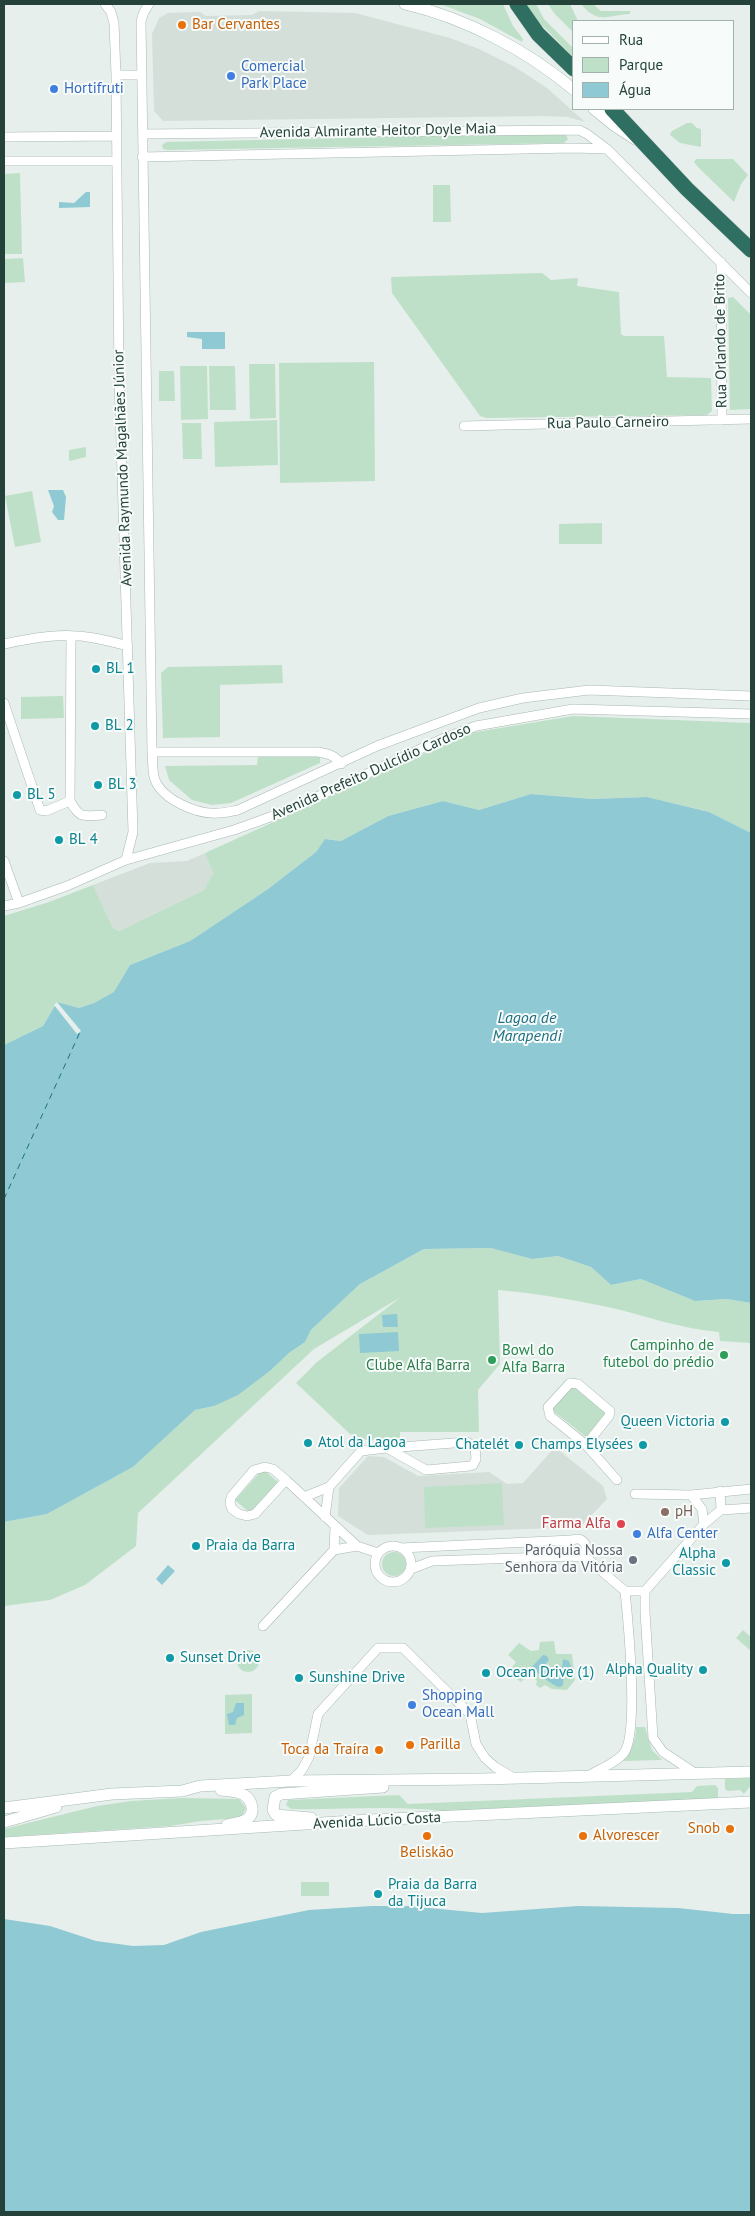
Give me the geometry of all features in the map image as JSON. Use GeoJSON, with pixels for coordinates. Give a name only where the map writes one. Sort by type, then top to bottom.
{"type":"FeatureCollection","features":[{"type":"Feature","properties":{"kind":"highway"},"geometry":{"type":"LineString","coordinates":[[517,4],[538,34],[572,67]]}},
{"type":"Feature","properties":{"kind":"highway"},"geometry":{"type":"LineString","coordinates":[[613,110],[687,189],[751,250]]}},
{"type":"Feature","properties":{"kind":"main road"},"geometry":{"type":"LineString","coordinates":[[405,4],[450,18],[484,34],[534,61],[572,89]]}},
{"type":"Feature","properties":{"kind":"main road"},"geometry":{"type":"LineString","coordinates":[[595,110],[615,126],[641,140]]}},
{"type":"Feature","properties":{"kind":"main road"},"geometry":{"type":"LineString","coordinates":[[4,1808],[91,1796],[182,1791],[200,1786],[291,1781],[482,1779],[750,1771]]}},
{"type":"Feature","properties":{"kind":"main road"},"geometry":{"type":"LineString","coordinates":[[369,1820],[281,1817],[276,1815],[273,1810],[273,1803],[275,1797],[281,1794],[482,1779]]}},
{"type":"Feature","properties":{"kind":"main road"},"geometry":{"type":"LineString","coordinates":[[199,1832],[248,1819],[252,1813],[250,1800],[243,1794],[200,1786]]}},
{"type":"Feature","properties":{"kind":"main road"},"geometry":{"type":"LineString","coordinates":[[4,1822],[91,1796]]}},
{"type":"Feature","properties":{"kind":"main road","name":"Avenida Lúcio Costa"},"geometry":{"type":"LineString","coordinates":[[4,1842],[199,1832],[369,1820],[751,1802]]}},
{"type":"Feature","properties":{"kind":"street","name":"Avenida Raymundo Magalhães Júnior"},"geometry":{"type":"LineString","coordinates":[[105,4],[111,12],[114,23],[116,75],[115,377],[128,646],[133,832],[126,860]]}},
{"type":"Feature","properties":{"kind":"street","name":"Avenida Raymundo Magalhães Júnior"},"geometry":{"type":"LineString","coordinates":[[149,4],[141,21],[152,752],[154,779],[161,790],[171,799],[184,806],[198,810]]}},
{"type":"Feature","properties":{"kind":"street"},"geometry":{"type":"LineString","coordinates":[[116,75],[142,75]]}},
{"type":"Feature","properties":{"kind":"street"},"geometry":{"type":"LineString","coordinates":[[572,129],[572,148]]}},
{"type":"Feature","properties":{"kind":"street","name":"Avenida Almirante Heitor Doyle Maia"},"geometry":{"type":"LineString","coordinates":[[143,134],[572,129],[587,134],[607,149],[751,293]]}},
{"type":"Feature","properties":{"kind":"street"},"geometry":{"type":"LineString","coordinates":[[4,137],[117,136]]}},
{"type":"Feature","properties":{"kind":"street","name":"Avenida Almirante Heitor Doyle Maia"},"geometry":{"type":"LineString","coordinates":[[142,157],[572,148],[607,149]]}},
{"type":"Feature","properties":{"kind":"street"},"geometry":{"type":"LineString","coordinates":[[4,161],[117,161]]}},
{"type":"Feature","properties":{"kind":"street","name":"Rua Orlando de Brito"},"geometry":{"type":"LineString","coordinates":[[720,262],[722,420]]}},
{"type":"Feature","properties":{"kind":"street","name":"Rua Paulo Carneiro"},"geometry":{"type":"LineString","coordinates":[[464,426],[751,420]]}},
{"type":"Feature","properties":{"kind":"street"},"geometry":{"type":"LineString","coordinates":[[70,637],[70,801],[76,813],[80,816],[102,815]]}},
{"type":"Feature","properties":{"kind":"street"},"geometry":{"type":"LineString","coordinates":[[4,644],[32,638],[92,637],[128,646]]}},
{"type":"Feature","properties":{"kind":"street","name":"Avenida Prefeito Dulcídio Cardoso"},"geometry":{"type":"LineString","coordinates":[[198,810],[217,814],[238,810],[377,746],[470,712],[523,698],[589,690],[751,696]]}},
{"type":"Feature","properties":{"kind":"street"},"geometry":{"type":"LineString","coordinates":[[4,703],[40,810],[46,811],[70,801]]}},
{"type":"Feature","properties":{"kind":"street","name":"Avenida Prefeito Dulcídio Cardoso"},"geometry":{"type":"LineString","coordinates":[[4,906],[19,903],[67,886],[126,860],[234,830],[284,812],[442,739],[476,726],[573,709],[751,714]]}},
{"type":"Feature","properties":{"kind":"street","name":"Avenida Prefeito Dulcídio Cardoso"},"geometry":{"type":"LineString","coordinates":[[152,752],[318,752],[338,758],[341,764]]}},
{"type":"Feature","properties":{"kind":"street"},"geometry":{"type":"LineString","coordinates":[[4,861],[19,903]]}},
{"type":"Feature","properties":{"kind":"street"},"geometry":{"type":"LineString","coordinates":[[586,1445],[609,1416],[610,1411],[578,1384],[570,1382],[550,1403],[548,1412],[550,1416],[586,1445],[618,1480]]}},
{"type":"Feature","properties":{"kind":"street"},"geometry":{"type":"LineString","coordinates":[[304,1497],[329,1486],[361,1451],[386,1448],[467,1442],[475,1447],[476,1459],[473,1465],[470,1466],[426,1470],[386,1448]]}},
{"type":"Feature","properties":{"kind":"street"},"geometry":{"type":"LineString","coordinates":[[286,1480],[255,1514],[239,1514],[232,1510],[230,1497],[254,1470],[265,1467],[273,1469],[286,1480],[335,1527],[357,1546],[378,1553]]}},
{"type":"Feature","properties":{"kind":"street"},"geometry":{"type":"LineString","coordinates":[[325,1517],[329,1486]]}},
{"type":"Feature","properties":{"kind":"street"},"geometry":{"type":"LineString","coordinates":[[635,1494],[690,1495],[751,1489]]}},
{"type":"Feature","properties":{"kind":"street"},"geometry":{"type":"LineString","coordinates":[[720,1491],[721,1510]]}},
{"type":"Feature","properties":{"kind":"street"},"geometry":{"type":"LineString","coordinates":[[690,1495],[702,1509],[704,1524]]}},
{"type":"Feature","properties":{"kind":"street"},"geometry":{"type":"LineString","coordinates":[[694,1773],[663,1752],[653,1738],[645,1591],[704,1524],[721,1510],[751,1508]]}},
{"type":"Feature","properties":{"kind":"street"},"geometry":{"type":"LineString","coordinates":[[334,1550],[335,1527]]}},
{"type":"Feature","properties":{"kind":"street"},"geometry":{"type":"LineString","coordinates":[[402,1548],[410,1557],[411,1569],[408,1575],[398,1582],[385,1580],[376,1572],[375,1559],[378,1553],[389,1546],[402,1548],[578,1539],[585,1544],[586,1550],[578,1556],[432,1561],[411,1569]]}},
{"type":"Feature","properties":{"kind":"street"},"geometry":{"type":"LineString","coordinates":[[572,1540],[568,1548],[569,1553],[578,1556],[625,1592],[645,1591]]}},
{"type":"Feature","properties":{"kind":"street"},"geometry":{"type":"LineString","coordinates":[[263,1626],[334,1550],[357,1546]]}},
{"type":"Feature","properties":{"kind":"street"},"geometry":{"type":"LineString","coordinates":[[588,1776],[623,1754],[628,1744],[632,1720],[628,1612],[625,1592]]}},
{"type":"Feature","properties":{"kind":"street"},"geometry":{"type":"LineString","coordinates":[[628,1612],[645,1612]]}},
{"type":"Feature","properties":{"kind":"street"},"geometry":{"type":"LineString","coordinates":[[291,1781],[302,1770],[309,1757],[318,1714],[378,1648],[403,1648],[470,1714],[476,1744],[485,1758],[495,1767],[514,1778]]}},
{"type":"Feature","properties":{"kind":"shaded area"},"geometry":{"type":"Polygon","coordinates":[[[259,11],[355,13],[450,38],[479,49],[515,67],[547,88],[585,122],[568,117],[544,116],[163,121],[154,111],[152,34],[159,18],[168,13],[200,12],[206,16],[252,15],[259,11]]]}},
{"type":"Feature","properties":{"kind":"shaded area"},"geometry":{"type":"Polygon","coordinates":[[[205,853],[213,873],[204,890],[119,931],[113,928],[93,885],[150,863],[187,861],[205,853]]]}},
{"type":"Feature","properties":{"kind":"shaded area"},"geometry":{"type":"Polygon","coordinates":[[[555,1447],[603,1486],[607,1499],[580,1527],[368,1535],[338,1516],[339,1488],[368,1456],[384,1457],[418,1476],[489,1472],[507,1484],[523,1483],[555,1447]]]}},
{"type":"Feature","properties":{"kind":"green space"},"geometry":{"type":"Polygon","coordinates":[[[440,4],[503,4],[513,26],[523,39],[522,42],[480,19],[440,4]]]}},
{"type":"Feature","properties":{"kind":"green space"},"geometry":{"type":"Polygon","coordinates":[[[526,4],[536,4],[544,19],[572,47],[572,56],[538,21],[526,4]]]}},
{"type":"Feature","properties":{"kind":"green space"},"geometry":{"type":"Polygon","coordinates":[[[548,4],[570,4],[578,20],[572,20],[572,31],[548,4]]]}},
{"type":"Feature","properties":{"kind":"green space"},"geometry":{"type":"Polygon","coordinates":[[[581,4],[593,4],[601,11],[630,11],[630,14],[598,17],[581,4]]]}},
{"type":"Feature","properties":{"kind":"green space"},"geometry":{"type":"Polygon","coordinates":[[[687,123],[692,123],[701,129],[701,147],[680,143],[670,135],[672,131],[687,123]]]}},
{"type":"Feature","properties":{"kind":"green space"},"geometry":{"type":"Polygon","coordinates":[[[565,133],[568,139],[564,143],[168,150],[163,149],[162,145],[166,142],[565,133]]]}},
{"type":"Feature","properties":{"kind":"green space"},"geometry":{"type":"Polygon","coordinates":[[[696,159],[733,159],[748,175],[741,184],[734,202],[698,167],[694,162],[696,159]]]}},
{"type":"Feature","properties":{"kind":"green space"},"geometry":{"type":"Polygon","coordinates":[[[20,173],[22,254],[4,254],[4,174],[20,173]]]}},
{"type":"Feature","properties":{"kind":"green space"},"geometry":{"type":"Polygon","coordinates":[[[433,185],[450,185],[451,222],[433,222],[433,185]]]}},
{"type":"Feature","properties":{"kind":"green space"},"geometry":{"type":"Polygon","coordinates":[[[23,258],[25,282],[4,283],[4,259],[23,258]]]}},
{"type":"Feature","properties":{"kind":"green space"},"geometry":{"type":"Polygon","coordinates":[[[542,273],[551,280],[578,278],[577,286],[619,292],[621,334],[624,336],[664,336],[667,377],[711,378],[712,411],[707,415],[487,418],[480,416],[392,293],[391,277],[542,273]]]}},
{"type":"Feature","properties":{"kind":"green space"},"geometry":{"type":"Polygon","coordinates":[[[733,297],[751,315],[751,409],[730,410],[728,298],[733,297]]]}},
{"type":"Feature","properties":{"kind":"green space"},"geometry":{"type":"Polygon","coordinates":[[[374,362],[375,481],[280,483],[279,363],[374,362]]]}},
{"type":"Feature","properties":{"kind":"green space"},"geometry":{"type":"Polygon","coordinates":[[[249,364],[275,364],[276,418],[250,419],[249,364]]]}},
{"type":"Feature","properties":{"kind":"green space"},"geometry":{"type":"Polygon","coordinates":[[[180,366],[207,366],[208,419],[181,420],[180,366]]]}},
{"type":"Feature","properties":{"kind":"green space"},"geometry":{"type":"Polygon","coordinates":[[[209,366],[235,366],[236,410],[210,410],[209,366]]]}},
{"type":"Feature","properties":{"kind":"green space"},"geometry":{"type":"Polygon","coordinates":[[[159,371],[174,371],[175,401],[159,401],[159,371]]]}},
{"type":"Feature","properties":{"kind":"green space"},"geometry":{"type":"Polygon","coordinates":[[[277,420],[278,465],[215,467],[214,422],[277,420]]]}},
{"type":"Feature","properties":{"kind":"green space"},"geometry":{"type":"Polygon","coordinates":[[[182,423],[201,423],[202,459],[183,459],[182,423]]]}},
{"type":"Feature","properties":{"kind":"green space"},"geometry":{"type":"Polygon","coordinates":[[[86,447],[86,457],[69,461],[69,450],[86,447]]]}},
{"type":"Feature","properties":{"kind":"green space"},"geometry":{"type":"Polygon","coordinates":[[[32,491],[41,542],[15,547],[5,496],[32,491]]]}},
{"type":"Feature","properties":{"kind":"green space"},"geometry":{"type":"Polygon","coordinates":[[[602,523],[602,544],[559,544],[559,524],[602,523]]]}},
{"type":"Feature","properties":{"kind":"green space"},"geometry":{"type":"Polygon","coordinates":[[[282,665],[283,683],[220,685],[220,737],[163,738],[161,673],[168,667],[282,665]]]}},
{"type":"Feature","properties":{"kind":"green space"},"geometry":{"type":"Polygon","coordinates":[[[63,696],[64,718],[21,719],[21,697],[63,696]]]}},
{"type":"Feature","properties":{"kind":"green space"},"geometry":{"type":"Polygon","coordinates":[[[573,716],[751,723],[751,833],[709,812],[647,797],[592,799],[531,794],[479,810],[443,801],[388,816],[341,841],[325,839],[316,852],[268,889],[190,941],[130,965],[115,992],[94,1003],[79,1008],[57,1002],[43,1026],[4,1045],[4,916],[49,902],[93,885],[113,928],[119,931],[204,890],[213,873],[205,853],[470,733],[573,716]]]}},
{"type":"Feature","properties":{"kind":"green space"},"geometry":{"type":"Polygon","coordinates":[[[320,755],[320,763],[231,803],[212,805],[192,800],[169,780],[165,766],[257,765],[258,756],[320,755]]]}},
{"type":"Feature","properties":{"kind":"green space","name":"Clube Alfa Barra"},"geometry":{"type":"Polygon","coordinates":[[[492,1248],[532,1259],[558,1256],[591,1267],[611,1285],[641,1279],[695,1301],[727,1299],[751,1303],[751,1343],[720,1341],[719,1332],[675,1325],[618,1309],[551,1296],[498,1290],[500,1364],[478,1390],[479,1432],[400,1432],[400,1439],[367,1440],[350,1434],[296,1383],[317,1362],[401,1297],[314,1349],[138,1513],[136,1546],[85,1585],[50,1600],[4,1606],[4,1522],[47,1514],[133,1467],[195,1410],[214,1406],[271,1370],[289,1353],[305,1342],[311,1330],[360,1284],[424,1249],[492,1248]]]}},
{"type":"Feature","properties":{"kind":"green space"},"geometry":{"type":"Polygon","coordinates":[[[573,1384],[607,1411],[586,1437],[552,1410],[573,1384]]]}},
{"type":"Feature","properties":{"kind":"green space"},"geometry":{"type":"Polygon","coordinates":[[[263,1469],[278,1482],[250,1513],[235,1500],[263,1469]]]}},
{"type":"Feature","properties":{"kind":"green space"},"geometry":{"type":"Polygon","coordinates":[[[502,1483],[504,1525],[425,1528],[424,1487],[502,1483]]]}},
{"type":"Feature","properties":{"kind":"green space"},"geometry":{"type":"Polygon","coordinates":[[[394,1552],[402,1556],[406,1564],[402,1572],[394,1576],[386,1572],[382,1564],[386,1556],[394,1552]]]}},
{"type":"Feature","properties":{"kind":"green space"},"geometry":{"type":"Polygon","coordinates":[[[743,1630],[751,1637],[751,1651],[736,1638],[743,1630]]]}},
{"type":"Feature","properties":{"kind":"green space"},"geometry":{"type":"Polygon","coordinates":[[[554,1641],[556,1654],[572,1654],[575,1680],[567,1690],[552,1689],[545,1685],[540,1688],[536,1685],[537,1681],[529,1674],[521,1682],[511,1675],[513,1673],[510,1670],[516,1662],[508,1655],[519,1643],[531,1651],[539,1650],[540,1642],[554,1641]]]}},
{"type":"Feature","properties":{"kind":"green space"},"geometry":{"type":"Polygon","coordinates":[[[244,1650],[252,1650],[259,1657],[259,1665],[252,1672],[244,1672],[237,1665],[237,1657],[244,1650]]]}},
{"type":"Feature","properties":{"kind":"green space"},"geometry":{"type":"Polygon","coordinates":[[[252,1694],[252,1733],[225,1734],[225,1695],[252,1694]]]}},
{"type":"Feature","properties":{"kind":"green space"},"geometry":{"type":"Polygon","coordinates":[[[636,1727],[645,1727],[652,1750],[662,1760],[622,1761],[632,1745],[636,1727]]]}},
{"type":"Feature","properties":{"kind":"green space"},"geometry":{"type":"Polygon","coordinates":[[[751,1778],[751,1785],[744,1794],[740,1790],[728,1791],[725,1789],[725,1779],[751,1778]]]}},
{"type":"Feature","properties":{"kind":"green space"},"geometry":{"type":"Polygon","coordinates":[[[715,1785],[718,1788],[718,1798],[443,1811],[386,1808],[291,1809],[286,1805],[288,1800],[399,1795],[408,1804],[692,1792],[697,1786],[715,1785]]]}},
{"type":"Feature","properties":{"kind":"green space"},"geometry":{"type":"Polygon","coordinates":[[[182,1798],[239,1799],[246,1808],[243,1814],[237,1818],[170,1826],[4,1837],[4,1829],[97,1806],[131,1801],[182,1798]]]}},
{"type":"Feature","properties":{"kind":"green space"},"geometry":{"type":"Polygon","coordinates":[[[301,1882],[329,1882],[329,1896],[301,1896],[301,1882]]]}},
{"type":"Feature","properties":{"kind":"water"},"geometry":{"type":"Polygon","coordinates":[[[86,192],[90,192],[90,207],[59,208],[59,202],[74,203],[86,192]]]}},
{"type":"Feature","properties":{"kind":"water"},"geometry":{"type":"Polygon","coordinates":[[[187,332],[225,332],[225,349],[202,349],[202,339],[187,337],[187,332]]]}},
{"type":"Feature","properties":{"kind":"water"},"geometry":{"type":"Polygon","coordinates":[[[48,490],[63,490],[66,497],[64,520],[58,520],[52,512],[54,506],[48,490]]]}},
{"type":"Feature","properties":{"kind":"water","name":"Lagoa de Marapendi"},"geometry":{"type":"Polygon","coordinates":[[[531,794],[592,799],[647,797],[709,812],[751,833],[751,1303],[727,1299],[695,1301],[641,1279],[611,1285],[591,1267],[558,1256],[532,1259],[491,1248],[424,1249],[360,1284],[311,1330],[305,1342],[289,1353],[271,1370],[238,1395],[214,1406],[195,1410],[133,1467],[47,1514],[4,1522],[4,1045],[43,1026],[57,1002],[79,1008],[94,1003],[114,992],[130,965],[190,941],[268,889],[316,852],[325,839],[341,841],[388,816],[443,801],[479,810],[531,794]]]}},
{"type":"Feature","properties":{"kind":"water"},"geometry":{"type":"Polygon","coordinates":[[[397,1314],[398,1327],[383,1327],[382,1315],[397,1314]]]}},
{"type":"Feature","properties":{"kind":"water"},"geometry":{"type":"Polygon","coordinates":[[[398,1332],[399,1351],[360,1353],[359,1334],[398,1332]]]}},
{"type":"Feature","properties":{"kind":"water"},"geometry":{"type":"Polygon","coordinates":[[[168,1565],[175,1571],[162,1585],[156,1579],[168,1565]]]}},
{"type":"Feature","properties":{"kind":"water"},"geometry":{"type":"Polygon","coordinates":[[[543,1655],[547,1656],[549,1660],[544,1666],[555,1674],[562,1669],[563,1659],[569,1661],[571,1667],[564,1675],[563,1685],[559,1687],[549,1682],[532,1667],[543,1655]]]}},
{"type":"Feature","properties":{"kind":"water"},"geometry":{"type":"Polygon","coordinates":[[[236,1703],[244,1703],[244,1715],[237,1718],[235,1725],[229,1725],[227,1714],[233,1712],[236,1703]]]}},
{"type":"Feature","properties":{"kind":"water"},"geometry":{"type":"Polygon","coordinates":[[[408,1906],[482,1913],[578,1906],[678,1908],[751,1914],[751,2212],[4,2212],[4,1919],[50,1926],[96,1941],[133,1946],[164,1945],[201,1932],[309,1910],[408,1906]]]}},
{"type":"Feature","properties":{"kind":"pier"},"geometry":{"type":"Polygon","coordinates":[[[57,1002],[81,1031],[77,1034],[54,1005],[57,1002]]]}},
{"type":"Feature","properties":{"kind":"ferry route"},"geometry":{"type":"LineString","coordinates":[[4,1199],[80,1032]]}},
{"type":"Feature","properties":{"kind":"place","name":"Bar Cervantes"},"geometry":{"type":"Point","coordinates":[182,25]}},
{"type":"Feature","properties":{"kind":"place","name":"Comercial Park Place"},"geometry":{"type":"Point","coordinates":[231,76]}},
{"type":"Feature","properties":{"kind":"place","name":"Hortifruti"},"geometry":{"type":"Point","coordinates":[54,89]}},
{"type":"Feature","properties":{"kind":"place","name":"BL 1"},"geometry":{"type":"Point","coordinates":[96,669]}},
{"type":"Feature","properties":{"kind":"place","name":"BL 2"},"geometry":{"type":"Point","coordinates":[95,726]}},
{"type":"Feature","properties":{"kind":"place","name":"BL 3"},"geometry":{"type":"Point","coordinates":[98,785]}},
{"type":"Feature","properties":{"kind":"place","name":"BL 5"},"geometry":{"type":"Point","coordinates":[17,795]}},
{"type":"Feature","properties":{"kind":"place","name":"BL 4"},"geometry":{"type":"Point","coordinates":[59,840]}},
{"type":"Feature","properties":{"kind":"place","name":"Campinho de futebol do prédio"},"geometry":{"type":"Point","coordinates":[724,1355]}},
{"type":"Feature","properties":{"kind":"place","name":"Bowl do Alfa Barra"},"geometry":{"type":"Point","coordinates":[492,1360]}},
{"type":"Feature","properties":{"kind":"place","name":"Queen Victoria"},"geometry":{"type":"Point","coordinates":[725,1422]}},
{"type":"Feature","properties":{"kind":"place","name":"Atol da Lagoa"},"geometry":{"type":"Point","coordinates":[308,1443]}},
{"type":"Feature","properties":{"kind":"place","name":"Chatelét"},"geometry":{"type":"Point","coordinates":[519,1445]}},
{"type":"Feature","properties":{"kind":"place","name":"Champs Elysées"},"geometry":{"type":"Point","coordinates":[643,1445]}},
{"type":"Feature","properties":{"kind":"place","name":"pH"},"geometry":{"type":"Point","coordinates":[665,1512]}},
{"type":"Feature","properties":{"kind":"place","name":"Farma Alfa"},"geometry":{"type":"Point","coordinates":[621,1524]}},
{"type":"Feature","properties":{"kind":"place","name":"Alfa Center"},"geometry":{"type":"Point","coordinates":[637,1534]}},
{"type":"Feature","properties":{"kind":"place","name":"Praia da Barra"},"geometry":{"type":"Point","coordinates":[196,1546]}},
{"type":"Feature","properties":{"kind":"place","name":"Paróquia Nossa Senhora da Vitória"},"geometry":{"type":"Point","coordinates":[633,1560]}},
{"type":"Feature","properties":{"kind":"place","name":"Alpha Classic"},"geometry":{"type":"Point","coordinates":[726,1563]}},
{"type":"Feature","properties":{"kind":"place","name":"Sunset Drive"},"geometry":{"type":"Point","coordinates":[170,1658]}},
{"type":"Feature","properties":{"kind":"place","name":"Alpha Quality"},"geometry":{"type":"Point","coordinates":[703,1670]}},
{"type":"Feature","properties":{"kind":"place","name":"Ocean Drive (1)"},"geometry":{"type":"Point","coordinates":[486,1673]}},
{"type":"Feature","properties":{"kind":"place","name":"Sunshine Drive"},"geometry":{"type":"Point","coordinates":[299,1678]}},
{"type":"Feature","properties":{"kind":"place","name":"Shopping Ocean Mall"},"geometry":{"type":"Point","coordinates":[412,1705]}},
{"type":"Feature","properties":{"kind":"place","name":"Parilla"},"geometry":{"type":"Point","coordinates":[410,1745]}},
{"type":"Feature","properties":{"kind":"place","name":"Toca da Traíra"},"geometry":{"type":"Point","coordinates":[379,1750]}},
{"type":"Feature","properties":{"kind":"place","name":"Snob"},"geometry":{"type":"Point","coordinates":[730,1829]}},
{"type":"Feature","properties":{"kind":"place","name":"Beliskão"},"geometry":{"type":"Point","coordinates":[427,1836]}},
{"type":"Feature","properties":{"kind":"place","name":"Alvorescer"},"geometry":{"type":"Point","coordinates":[583,1836]}},
{"type":"Feature","properties":{"kind":"place","name":"Praia da Barra da Tijuca"},"geometry":{"type":"Point","coordinates":[378,1894]}}]}
